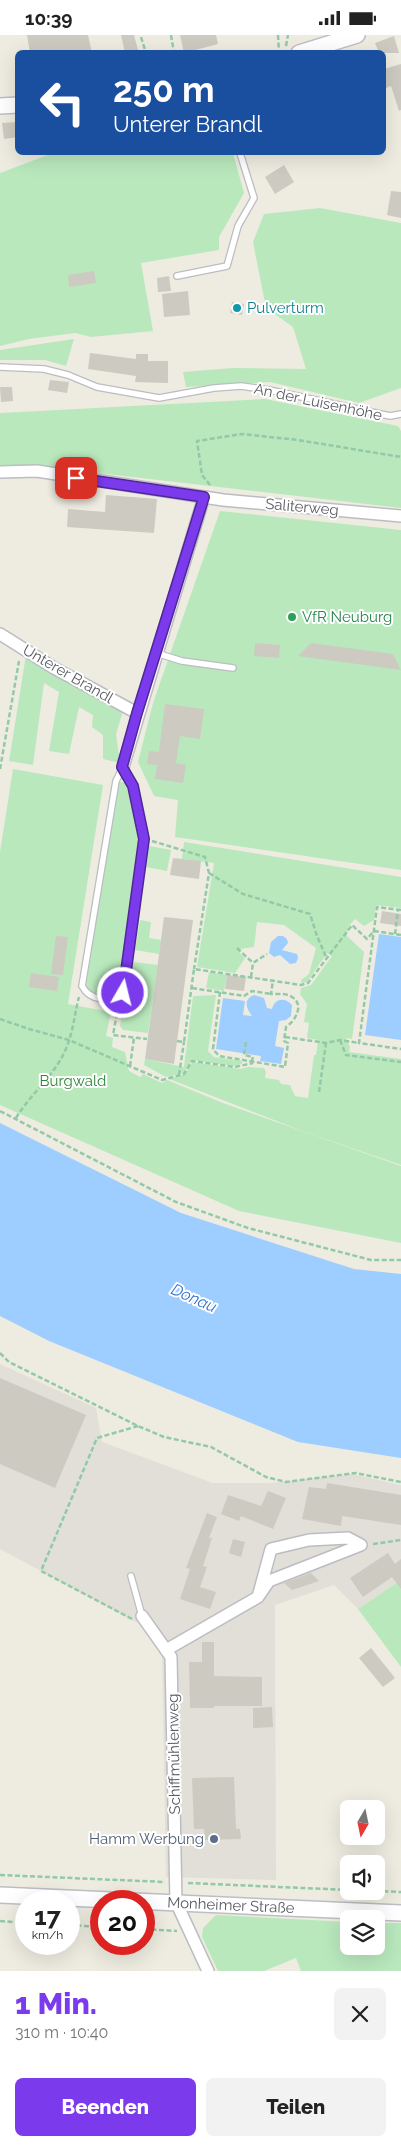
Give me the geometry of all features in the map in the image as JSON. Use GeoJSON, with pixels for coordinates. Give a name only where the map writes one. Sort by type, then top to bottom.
{"type":"FeatureCollection","features":[{"type":"Feature","properties":{"kind":"main road"},"geometry":{"type":"LineString","coordinates":[[309,50],[357,35]]}},
{"type":"Feature","properties":{"kind":"main road"},"geometry":{"type":"LineString","coordinates":[[0,106],[15,105]]}},
{"type":"Feature","properties":{"kind":"main road","name":"Monheimer Straße"},"geometry":{"type":"LineString","coordinates":[[0,1895],[401,1913]]}},
{"type":"Feature","properties":{"kind":"street"},"geometry":{"type":"LineString","coordinates":[[0,472],[37,471],[204,497],[122,767]]}},
{"type":"Feature","properties":{"kind":"street","name":"Saliterweg"},"geometry":{"type":"LineString","coordinates":[[204,497],[401,515]]}},
{"type":"Feature","properties":{"kind":"street","name":"Unterer Brandl"},"geometry":{"type":"LineString","coordinates":[[0,634],[54,668],[137,713]]}},
{"type":"Feature","properties":{"kind":"street"},"geometry":{"type":"LineString","coordinates":[[258,1597],[270,1549],[309,1540],[348,1538],[361,1545]]}},
{"type":"Feature","properties":{"kind":"street"},"geometry":{"type":"LineString","coordinates":[[166,1650],[258,1597],[269,1581],[361,1545]]}},
{"type":"Feature","properties":{"kind":"street","name":"Schiffmühlenweg"},"geometry":{"type":"LineString","coordinates":[[142,1616],[171,1657],[176,1902]]}},
{"type":"Feature","properties":{"kind":"street"},"geometry":{"type":"LineString","coordinates":[[176,1902],[208,1971]]}},
{"type":"Feature","properties":{"kind":"lane"},"geometry":{"type":"LineString","coordinates":[[177,276],[227,266],[238,226],[254,198],[241,155]]}},
{"type":"Feature","properties":{"kind":"lane","name":"An der Luisenhöhe"},"geometry":{"type":"LineString","coordinates":[[0,367],[44,369],[68,375],[97,387],[159,398],[214,388],[241,386],[270,389],[390,416],[401,414]]}},
{"type":"Feature","properties":{"kind":"lane"},"geometry":{"type":"LineString","coordinates":[[156,653],[182,661],[233,668]]}},
{"type":"Feature","properties":{"kind":"lane"},"geometry":{"type":"LineString","coordinates":[[122,767],[133,786],[144,839],[123,993],[117,998],[107,999],[93,997],[86,993],[82,986],[116,781],[122,767]]}},
{"type":"Feature","properties":{"kind":"lane"},"geometry":{"type":"LineString","coordinates":[[131,1576],[142,1616]]}},
{"type":"Feature","properties":{"kind":"path"},"geometry":{"type":"LineString","coordinates":[[171,35],[174,50]]}},
{"type":"Feature","properties":{"kind":"path"},"geometry":{"type":"LineString","coordinates":[[278,35],[279,50]]}},
{"type":"Feature","properties":{"kind":"path"},"geometry":{"type":"LineString","coordinates":[[286,50],[288,35]]}},
{"type":"Feature","properties":{"kind":"path"},"geometry":{"type":"LineString","coordinates":[[141,37],[145,50]]}},
{"type":"Feature","properties":{"kind":"path"},"geometry":{"type":"LineString","coordinates":[[222,500],[202,475],[197,441],[242,434],[298,440],[401,457]]}},
{"type":"Feature","properties":{"kind":"path"},"geometry":{"type":"LineString","coordinates":[[0,769],[22,647]]}},
{"type":"Feature","properties":{"kind":"path"},"geometry":{"type":"LineString","coordinates":[[144,839],[174,846],[205,857],[209,873],[179,1075]]}},
{"type":"Feature","properties":{"kind":"path"},"geometry":{"type":"LineString","coordinates":[[209,873],[243,894],[310,914],[326,959]]}},
{"type":"Feature","properties":{"kind":"path"},"geometry":{"type":"LineString","coordinates":[[359,1043],[377,907],[400,910],[395,934]]}},
{"type":"Feature","properties":{"kind":"path"},"geometry":{"type":"LineString","coordinates":[[194,969],[301,985],[308,983],[352,925],[368,939],[374,931]]}},
{"type":"Feature","properties":{"kind":"path"},"geometry":{"type":"LineString","coordinates":[[374,931],[401,935]]}},
{"type":"Feature","properties":{"kind":"path"},"geometry":{"type":"LineString","coordinates":[[237,948],[253,963]]}},
{"type":"Feature","properties":{"kind":"path"},"geometry":{"type":"LineString","coordinates":[[251,977],[253,963],[266,953]]}},
{"type":"Feature","properties":{"kind":"path"},"geometry":{"type":"LineString","coordinates":[[272,994],[273,981]]}},
{"type":"Feature","properties":{"kind":"path"},"geometry":{"type":"LineString","coordinates":[[16,1119],[27,1100],[63,1055],[70,1040],[82,986]]}},
{"type":"Feature","properties":{"kind":"path"},"geometry":{"type":"LineString","coordinates":[[192,989],[220,992],[244,996],[252,991],[284,994],[292,997],[296,1002],[297,1016],[286,1027],[284,1041],[288,1043],[285,1067],[219,1055],[212,1049],[220,992]]}},
{"type":"Feature","properties":{"kind":"path"},"geometry":{"type":"LineString","coordinates":[[107,999],[117,1013],[113,1035],[148,1039]]}},
{"type":"Feature","properties":{"kind":"path"},"geometry":{"type":"LineString","coordinates":[[0,1019],[28,1029],[70,1040],[162,1080],[184,1074],[192,1061],[235,1067],[253,1062]]}},
{"type":"Feature","properties":{"kind":"path"},"geometry":{"type":"LineString","coordinates":[[286,1037],[326,1043],[340,1040],[401,1049]]}},
{"type":"Feature","properties":{"kind":"path"},"geometry":{"type":"LineString","coordinates":[[130,1067],[134,1038]]}},
{"type":"Feature","properties":{"kind":"path"},"geometry":{"type":"LineString","coordinates":[[340,1040],[346,1055],[401,1062]]}},
{"type":"Feature","properties":{"kind":"path"},"geometry":{"type":"LineString","coordinates":[[177,1041],[184,1041]]}},
{"type":"Feature","properties":{"kind":"path"},"geometry":{"type":"LineString","coordinates":[[246,1042],[244,1055],[253,1057],[253,1062]]}},
{"type":"Feature","properties":{"kind":"path"},"geometry":{"type":"LineString","coordinates":[[319,1092],[326,1043]]}},
{"type":"Feature","properties":{"kind":"path"},"geometry":{"type":"LineString","coordinates":[[0,1111],[176,1202],[239,1225],[371,1260],[401,1260]]}},
{"type":"Feature","properties":{"kind":"path"},"geometry":{"type":"LineString","coordinates":[[0,1353],[8,1361],[138,1426],[164,1437],[211,1447],[266,1477],[286,1482],[356,1473],[401,1482]]}},
{"type":"Feature","properties":{"kind":"path"},"geometry":{"type":"LineString","coordinates":[[138,1426],[97,1438],[42,1571],[151,1629]]}},
{"type":"Feature","properties":{"kind":"path"},"geometry":{"type":"LineString","coordinates":[[361,1545],[401,1540]]}},
{"type":"Feature","properties":{"kind":"path"},"geometry":{"type":"LineString","coordinates":[[385,1891],[401,1892]]}},
{"type":"Feature","properties":{"kind":"path"},"geometry":{"type":"LineString","coordinates":[[0,1921],[15,1922]]}},
{"type":"Feature","properties":{"kind":"path"},"geometry":{"type":"LineString","coordinates":[[155,1929],[191,1931]]}},
{"type":"Feature","properties":{"kind":"shaded area"},"geometry":{"type":"Polygon","coordinates":[[[0,1364],[96,1408],[102,1442],[213,1483],[271,1483],[351,1474],[401,1485],[401,1580],[358,1609],[334,1585],[275,1605],[276,1880],[166,1877],[162,1646],[147,1628],[0,1549],[0,1364]]]}},
{"type":"Feature","properties":{"kind":"green space"},"geometry":{"type":"Polygon","coordinates":[[[48,155],[234,155],[244,193],[219,237],[219,250],[141,263],[153,331],[91,337],[75,333],[29,339],[0,346],[0,173],[48,155]]]}},
{"type":"Feature","properties":{"kind":"green space"},"geometry":{"type":"Polygon","coordinates":[[[320,208],[401,223],[401,388],[359,403],[270,382],[186,387],[183,372],[233,368],[306,369],[293,327],[266,308],[253,242],[264,214],[320,208]]]}},
{"type":"Feature","properties":{"kind":"green space"},"geometry":{"type":"Polygon","coordinates":[[[74,339],[66,366],[45,360],[0,360],[0,350],[74,339]]]}},
{"type":"Feature","properties":{"kind":"green space"},"geometry":{"type":"Polygon","coordinates":[[[265,399],[398,426],[401,431],[401,508],[37,466],[0,466],[0,413],[265,399]]]}},
{"type":"Feature","properties":{"kind":"green space","name":"VfR Neuburg"},"geometry":{"type":"Polygon","coordinates":[[[220,511],[401,530],[401,870],[175,837],[178,800],[154,796],[138,762],[153,703],[220,511]]]}},
{"type":"Feature","properties":{"kind":"green space"},"geometry":{"type":"Polygon","coordinates":[[[26,655],[123,711],[116,734],[120,763],[103,759],[103,735],[92,727],[93,715],[79,707],[69,754],[49,751],[59,692],[44,683],[33,765],[9,761],[26,655]]]}},
{"type":"Feature","properties":{"kind":"green space","name":"Burgwald"},"geometry":{"type":"Polygon","coordinates":[[[13,769],[103,785],[68,1004],[111,1012],[106,1036],[113,1038],[112,1047],[125,1052],[129,1071],[140,1077],[143,1074],[162,1083],[167,1080],[223,1103],[401,1166],[401,1243],[239,1211],[0,1105],[0,852],[13,769]]]}},
{"type":"Feature","properties":{"kind":"green space"},"geometry":{"type":"Polygon","coordinates":[[[118,782],[123,782],[130,788],[142,839],[120,991],[111,996],[91,993],[86,986],[118,782]]]}},
{"type":"Feature","properties":{"kind":"green space"},"geometry":{"type":"Polygon","coordinates":[[[184,842],[401,877],[401,908],[376,905],[374,920],[364,926],[355,919],[348,927],[347,936],[364,952],[352,1039],[346,1038],[350,1047],[349,1052],[401,1059],[401,1165],[305,1132],[169,1079],[185,1074],[192,1062],[240,1069],[248,1067],[264,1068],[266,1072],[265,1078],[279,1080],[281,1084],[290,1085],[295,1096],[308,1098],[318,1040],[307,1038],[309,1023],[304,1022],[307,1004],[300,994],[301,988],[311,985],[332,956],[327,953],[307,982],[302,983],[301,980],[309,974],[316,948],[284,925],[257,922],[254,947],[241,949],[239,952],[245,958],[235,973],[197,967],[214,863],[182,859],[184,842]]]}},
{"type":"Feature","properties":{"kind":"green space"},"geometry":{"type":"Polygon","coordinates":[[[149,846],[171,850],[167,871],[146,867],[149,846]]]}},
{"type":"Feature","properties":{"kind":"green space"},"geometry":{"type":"Polygon","coordinates":[[[140,920],[151,922],[149,938],[161,940],[159,954],[135,950],[140,920]]]}},
{"type":"Feature","properties":{"kind":"green space"},"geometry":{"type":"Polygon","coordinates":[[[133,962],[158,965],[148,1033],[123,1030],[120,1026],[121,1009],[128,1004],[133,962]]]}},
{"type":"Feature","properties":{"kind":"green space"},"geometry":{"type":"Polygon","coordinates":[[[209,972],[227,975],[224,991],[206,988],[209,972]]]}},
{"type":"Feature","properties":{"kind":"green space"},"geometry":{"type":"Polygon","coordinates":[[[216,995],[208,1051],[214,1057],[242,1061],[242,1064],[233,1066],[192,1060],[184,1073],[166,1077],[144,1065],[145,1059],[184,1067],[193,996],[216,995]]]}},
{"type":"Feature","properties":{"kind":"green space"},"geometry":{"type":"Polygon","coordinates":[[[401,1580],[401,1667],[358,1609],[401,1580]]]}},
{"type":"Feature","properties":{"kind":"green space"},"geometry":{"type":"Polygon","coordinates":[[[216,1915],[340,1922],[340,1955],[385,1955],[385,1923],[401,1923],[401,1971],[301,1971],[296,1958],[264,1971],[218,1971],[202,1937],[203,1928],[216,1915]]]}},
{"type":"Feature","properties":{"kind":"water"},"geometry":{"type":"Polygon","coordinates":[[[379,934],[401,937],[401,1040],[365,1035],[379,934]]]}},
{"type":"Feature","properties":{"kind":"water"},"geometry":{"type":"Polygon","coordinates":[[[278,936],[283,936],[287,939],[288,943],[282,950],[297,954],[296,963],[290,964],[280,955],[274,957],[269,953],[271,942],[278,936]]]}},
{"type":"Feature","properties":{"kind":"water"},"geometry":{"type":"Polygon","coordinates":[[[254,995],[264,998],[267,1008],[272,1009],[273,1005],[280,1000],[289,1002],[292,1005],[291,1016],[286,1020],[279,1021],[275,1046],[284,1048],[281,1064],[260,1061],[261,1056],[216,1049],[223,998],[245,1001],[243,1015],[252,1016],[247,1008],[247,1002],[254,995]]]}},
{"type":"Feature","properties":{"kind":"water","name":"Donau"},"geometry":{"type":"Polygon","coordinates":[[[0,1123],[181,1213],[354,1269],[401,1274],[401,1458],[298,1442],[49,1341],[0,1316],[0,1123]]]}},
{"type":"Feature","properties":{"kind":"building"},"geometry":{"type":"Polygon","coordinates":[[[27,35],[88,35],[91,50],[30,50],[27,35]]]}},
{"type":"Feature","properties":{"kind":"building"},"geometry":{"type":"Polygon","coordinates":[[[121,35],[134,35],[138,50],[124,50],[121,35]]]}},
{"type":"Feature","properties":{"kind":"building"},"geometry":{"type":"Polygon","coordinates":[[[180,35],[216,35],[218,44],[195,50],[183,50],[180,35]]]}},
{"type":"Feature","properties":{"kind":"building"},"geometry":{"type":"Polygon","coordinates":[[[394,36],[399,53],[386,53],[386,50],[378,50],[375,43],[394,36]]]}},
{"type":"Feature","properties":{"kind":"building"},"geometry":{"type":"Polygon","coordinates":[[[401,64],[401,110],[399,111],[391,86],[386,88],[386,68],[401,64]]]}},
{"type":"Feature","properties":{"kind":"building"},"geometry":{"type":"Polygon","coordinates":[[[15,122],[15,137],[4,139],[2,123],[15,122]]]}},
{"type":"Feature","properties":{"kind":"building"},"geometry":{"type":"Polygon","coordinates":[[[284,165],[294,182],[275,194],[265,177],[284,165]]]}},
{"type":"Feature","properties":{"kind":"building"},"geometry":{"type":"Polygon","coordinates":[[[391,191],[401,192],[401,218],[387,215],[391,191]]]}},
{"type":"Feature","properties":{"kind":"building"},"geometry":{"type":"Polygon","coordinates":[[[94,271],[96,283],[69,287],[68,275],[94,271]]]}},
{"type":"Feature","properties":{"kind":"building"},"geometry":{"type":"Polygon","coordinates":[[[169,276],[171,291],[158,292],[157,278],[169,276]]]}},
{"type":"Feature","properties":{"kind":"building"},"geometry":{"type":"Polygon","coordinates":[[[188,291],[190,315],[164,317],[162,294],[188,291]]]}},
{"type":"Feature","properties":{"kind":"building","name":"Pulverturm"},"geometry":{"type":"Polygon","coordinates":[[[232,302],[244,304],[242,315],[230,313],[232,302]]]}},
{"type":"Feature","properties":{"kind":"building"},"geometry":{"type":"Polygon","coordinates":[[[90,353],[136,359],[136,354],[148,354],[148,361],[168,361],[168,383],[135,382],[136,376],[88,369],[90,353]]]}},
{"type":"Feature","properties":{"kind":"building"},"geometry":{"type":"Polygon","coordinates":[[[50,380],[69,382],[67,393],[48,390],[50,380]]]}},
{"type":"Feature","properties":{"kind":"building"},"geometry":{"type":"Polygon","coordinates":[[[0,387],[12,387],[13,401],[1,402],[0,387]]]}},
{"type":"Feature","properties":{"kind":"building"},"geometry":{"type":"Polygon","coordinates":[[[106,495],[157,499],[154,533],[67,527],[68,509],[105,512],[106,495]]]}},
{"type":"Feature","properties":{"kind":"building"},"geometry":{"type":"Polygon","coordinates":[[[255,643],[280,645],[279,658],[254,656],[255,643]]]}},
{"type":"Feature","properties":{"kind":"building"},"geometry":{"type":"Polygon","coordinates":[[[311,643],[393,654],[401,670],[298,656],[311,643]]]}},
{"type":"Feature","properties":{"kind":"building"},"geometry":{"type":"Polygon","coordinates":[[[165,704],[204,709],[200,739],[180,736],[176,763],[186,765],[183,783],[155,779],[157,765],[147,764],[149,751],[159,752],[165,704]]]}},
{"type":"Feature","properties":{"kind":"building"},"geometry":{"type":"Polygon","coordinates":[[[173,858],[201,861],[199,879],[170,875],[173,858]]]}},
{"type":"Feature","properties":{"kind":"building"},"geometry":{"type":"Polygon","coordinates":[[[382,911],[401,914],[401,926],[380,923],[382,911]]]}},
{"type":"Feature","properties":{"kind":"building"},"geometry":{"type":"Polygon","coordinates":[[[164,917],[193,920],[174,1064],[145,1059],[164,917]]]}},
{"type":"Feature","properties":{"kind":"building"},"geometry":{"type":"Polygon","coordinates":[[[56,936],[68,937],[63,975],[51,974],[56,936]]]}},
{"type":"Feature","properties":{"kind":"building"},"geometry":{"type":"Polygon","coordinates":[[[31,973],[59,977],[57,991],[29,987],[31,973]]]}},
{"type":"Feature","properties":{"kind":"building"},"geometry":{"type":"Polygon","coordinates":[[[227,975],[246,977],[244,991],[225,989],[227,975]]]}},
{"type":"Feature","properties":{"kind":"building"},"geometry":{"type":"Polygon","coordinates":[[[0,1378],[86,1415],[55,1488],[0,1464],[0,1378]]]}},
{"type":"Feature","properties":{"kind":"building"},"geometry":{"type":"Polygon","coordinates":[[[327,1483],[401,1495],[401,1525],[342,1516],[341,1526],[302,1519],[309,1487],[326,1489],[327,1483]]]}},
{"type":"Feature","properties":{"kind":"building"},"geometry":{"type":"Polygon","coordinates":[[[268,1491],[286,1498],[273,1529],[241,1516],[239,1521],[221,1514],[228,1495],[261,1506],[268,1491]]]}},
{"type":"Feature","properties":{"kind":"building"},"geometry":{"type":"Polygon","coordinates":[[[207,1513],[217,1517],[209,1538],[212,1538],[203,1566],[207,1567],[200,1587],[216,1592],[210,1609],[180,1599],[190,1569],[186,1568],[207,1513]]]}},
{"type":"Feature","properties":{"kind":"building"},"geometry":{"type":"Polygon","coordinates":[[[233,1539],[245,1542],[241,1557],[229,1553],[233,1539]]]}},
{"type":"Feature","properties":{"kind":"building"},"geometry":{"type":"Polygon","coordinates":[[[388,1553],[395,1564],[401,1559],[401,1589],[392,1577],[363,1597],[350,1578],[388,1553]]]}},
{"type":"Feature","properties":{"kind":"building"},"geometry":{"type":"Polygon","coordinates":[[[311,1573],[319,1581],[292,1590],[284,1583],[311,1573]]]}},
{"type":"Feature","properties":{"kind":"building"},"geometry":{"type":"Polygon","coordinates":[[[202,1642],[214,1642],[214,1676],[262,1677],[262,1706],[190,1708],[189,1662],[202,1662],[202,1642]]]}},
{"type":"Feature","properties":{"kind":"building"},"geometry":{"type":"Polygon","coordinates":[[[371,1648],[395,1678],[383,1687],[359,1658],[371,1648]]]}},
{"type":"Feature","properties":{"kind":"building"},"geometry":{"type":"Polygon","coordinates":[[[272,1707],[273,1727],[253,1728],[253,1708],[272,1707]]]}},
{"type":"Feature","properties":{"kind":"building"},"geometry":{"type":"Polygon","coordinates":[[[234,1777],[236,1829],[240,1829],[241,1839],[205,1840],[204,1829],[194,1829],[192,1778],[234,1777]]]}},
{"type":"Feature","properties":{"kind":"place","name":"Pulverturm"},"geometry":{"type":"Point","coordinates":[237,308]}},
{"type":"Feature","properties":{"kind":"place","name":"VfR Neuburg"},"geometry":{"type":"Point","coordinates":[292,617]}},
{"type":"Feature","properties":{"kind":"place","name":"Hamm Werbung"},"geometry":{"type":"Point","coordinates":[214,1839]}},
{"type":"Feature","properties":{"kind":"route"},"geometry":{"type":"LineString","coordinates":[[76,478],[204,497],[122,767],[133,786],[144,839],[123,993]]}}]}
